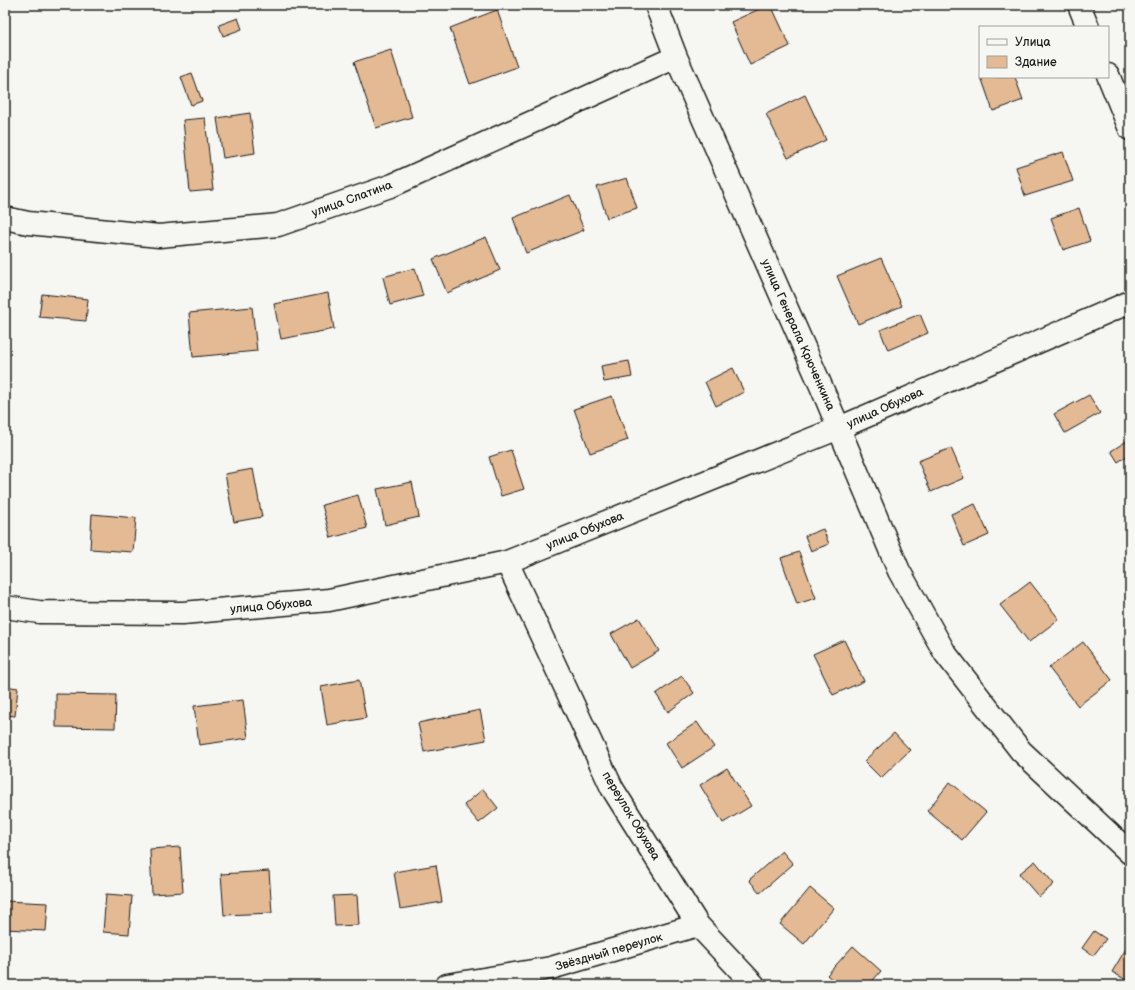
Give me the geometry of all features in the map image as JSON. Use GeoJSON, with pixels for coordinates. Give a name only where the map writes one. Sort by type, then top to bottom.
{"type":"FeatureCollection","features":[{"type":"Feature","properties":{"kind":"street","name":"улица Генерала Крюченкина"},"geometry":{"type":"LineString","coordinates":[[656,5],[676,57],[839,428],[899,571],[945,653],[1021,751],[1130,852]]}},
{"type":"Feature","properties":{"kind":"street"},"geometry":{"type":"LineString","coordinates":[[1079,5],[1088,26]]}},
{"type":"Feature","properties":{"kind":"street","name":"улица Слатина"},"geometry":{"type":"LineString","coordinates":[[5,218],[28,224],[159,236],[278,225],[393,185],[676,57]]}},
{"type":"Feature","properties":{"kind":"street"},"geometry":{"type":"LineString","coordinates":[[1109,77],[1130,129]]}},
{"type":"Feature","properties":{"kind":"street","name":"улица Обухова"},"geometry":{"type":"LineString","coordinates":[[5,607],[38,612],[183,613],[329,600],[507,562],[839,428],[1130,302]]}},
{"type":"Feature","properties":{"kind":"street","name":"переулок Обухова"},"geometry":{"type":"LineString","coordinates":[[507,562],[612,788],[698,925],[754,985]]}},
{"type":"Feature","properties":{"kind":"street","name":"Звёздный переулок"},"geometry":{"type":"LineString","coordinates":[[447,985],[551,968],[698,925]]}},
{"type":"Feature","properties":{"kind":"building"},"geometry":{"type":"Polygon","coordinates":[[[771,5],[790,46],[750,65],[731,22],[771,5]]]}},
{"type":"Feature","properties":{"kind":"building"},"geometry":{"type":"Polygon","coordinates":[[[497,10],[517,67],[470,84],[450,28],[497,10]]]}},
{"type":"Feature","properties":{"kind":"building"},"geometry":{"type":"Polygon","coordinates":[[[238,18],[242,29],[223,36],[219,25],[238,18]]]}},
{"type":"Feature","properties":{"kind":"building"},"geometry":{"type":"Polygon","coordinates":[[[391,50],[412,117],[376,128],[354,62],[391,50]]]}},
{"type":"Feature","properties":{"kind":"building"},"geometry":{"type":"Polygon","coordinates":[[[192,73],[202,101],[191,105],[181,77],[192,73]]]}},
{"type":"Feature","properties":{"kind":"building"},"geometry":{"type":"Polygon","coordinates":[[[981,78],[1015,78],[1023,100],[993,111],[981,78]]]}},
{"type":"Feature","properties":{"kind":"building"},"geometry":{"type":"Polygon","coordinates":[[[805,95],[826,140],[788,158],[766,114],[805,95]]]}},
{"type":"Feature","properties":{"kind":"building"},"geometry":{"type":"Polygon","coordinates":[[[250,113],[255,153],[223,158],[217,118],[250,113]]]}},
{"type":"Feature","properties":{"kind":"building"},"geometry":{"type":"Polygon","coordinates":[[[205,118],[213,190],[190,192],[183,120],[205,118]]]}},
{"type":"Feature","properties":{"kind":"building"},"geometry":{"type":"Polygon","coordinates":[[[1063,152],[1073,181],[1025,196],[1016,167],[1063,152]]]}},
{"type":"Feature","properties":{"kind":"building"},"geometry":{"type":"Polygon","coordinates":[[[627,178],[637,208],[607,218],[597,187],[627,178]]]}},
{"type":"Feature","properties":{"kind":"building"},"geometry":{"type":"Polygon","coordinates":[[[570,195],[584,230],[526,253],[513,218],[570,195]]]}},
{"type":"Feature","properties":{"kind":"building"},"geometry":{"type":"Polygon","coordinates":[[[1079,208],[1090,241],[1063,250],[1051,218],[1079,208]]]}},
{"type":"Feature","properties":{"kind":"building"},"geometry":{"type":"Polygon","coordinates":[[[486,237],[500,270],[447,293],[433,259],[486,237]]]}},
{"type":"Feature","properties":{"kind":"building"},"geometry":{"type":"Polygon","coordinates":[[[881,258],[902,306],[858,324],[837,276],[881,258]]]}},
{"type":"Feature","properties":{"kind":"building"},"geometry":{"type":"Polygon","coordinates":[[[415,268],[423,296],[390,305],[383,277],[415,268]]]}},
{"type":"Feature","properties":{"kind":"building"},"geometry":{"type":"Polygon","coordinates":[[[328,293],[334,329],[281,339],[274,304],[328,293]]]}},
{"type":"Feature","properties":{"kind":"building"},"geometry":{"type":"Polygon","coordinates":[[[42,294],[88,299],[86,321],[39,317],[42,294]]]}},
{"type":"Feature","properties":{"kind":"building"},"geometry":{"type":"Polygon","coordinates":[[[252,307],[257,351],[193,357],[189,313],[252,307]]]}},
{"type":"Feature","properties":{"kind":"building"},"geometry":{"type":"Polygon","coordinates":[[[920,314],[928,333],[888,350],[880,330],[920,314]]]}},
{"type":"Feature","properties":{"kind":"building"},"geometry":{"type":"Polygon","coordinates":[[[629,361],[632,377],[604,382],[601,366],[629,361]]]}},
{"type":"Feature","properties":{"kind":"building"},"geometry":{"type":"Polygon","coordinates":[[[733,368],[744,392],[716,406],[705,382],[733,368]]]}},
{"type":"Feature","properties":{"kind":"building"},"geometry":{"type":"Polygon","coordinates":[[[1089,395],[1100,413],[1065,433],[1054,414],[1089,395]]]}},
{"type":"Feature","properties":{"kind":"building"},"geometry":{"type":"Polygon","coordinates":[[[612,396],[628,440],[590,453],[574,409],[612,396]]]}},
{"type":"Feature","properties":{"kind":"building"},"geometry":{"type":"Polygon","coordinates":[[[1130,439],[1130,454],[1118,462],[1111,451],[1130,439]]]}},
{"type":"Feature","properties":{"kind":"building"},"geometry":{"type":"Polygon","coordinates":[[[951,448],[964,478],[931,492],[918,461],[951,448]]]}},
{"type":"Feature","properties":{"kind":"building"},"geometry":{"type":"Polygon","coordinates":[[[511,450],[524,489],[501,496],[489,457],[511,450]]]}},
{"type":"Feature","properties":{"kind":"building"},"geometry":{"type":"Polygon","coordinates":[[[253,469],[262,517],[234,522],[225,474],[253,469]]]}},
{"type":"Feature","properties":{"kind":"building"},"geometry":{"type":"Polygon","coordinates":[[[412,482],[419,517],[385,525],[377,489],[412,482]]]}},
{"type":"Feature","properties":{"kind":"building"},"geometry":{"type":"Polygon","coordinates":[[[358,495],[367,528],[331,538],[322,505],[358,495]]]}},
{"type":"Feature","properties":{"kind":"building"},"geometry":{"type":"Polygon","coordinates":[[[975,504],[989,535],[964,546],[951,514],[975,504]]]}},
{"type":"Feature","properties":{"kind":"building"},"geometry":{"type":"Polygon","coordinates":[[[92,514],[136,518],[133,552],[90,549],[92,514]]]}},
{"type":"Feature","properties":{"kind":"building"},"geometry":{"type":"Polygon","coordinates":[[[823,529],[829,544],[811,551],[805,536],[823,529]]]}},
{"type":"Feature","properties":{"kind":"building"},"geometry":{"type":"Polygon","coordinates":[[[799,552],[816,598],[797,604],[781,558],[799,552]]]}},
{"type":"Feature","properties":{"kind":"building"},"geometry":{"type":"Polygon","coordinates":[[[1030,582],[1059,619],[1029,642],[1000,605],[1030,582]]]}},
{"type":"Feature","properties":{"kind":"building"},"geometry":{"type":"Polygon","coordinates":[[[639,618],[659,651],[630,668],[611,634],[639,618]]]}},
{"type":"Feature","properties":{"kind":"building"},"geometry":{"type":"Polygon","coordinates":[[[844,640],[864,681],[833,695],[813,654],[844,640]]]}},
{"type":"Feature","properties":{"kind":"building"},"geometry":{"type":"Polygon","coordinates":[[[1083,642],[1112,680],[1078,706],[1049,668],[1083,642]]]}},
{"type":"Feature","properties":{"kind":"building"},"geometry":{"type":"Polygon","coordinates":[[[682,676],[694,693],[668,712],[656,694],[682,676]]]}},
{"type":"Feature","properties":{"kind":"building"},"geometry":{"type":"Polygon","coordinates":[[[359,680],[366,718],[327,725],[321,687],[359,680]]]}},
{"type":"Feature","properties":{"kind":"building"},"geometry":{"type":"Polygon","coordinates":[[[5,686],[18,688],[15,716],[5,715],[5,686]]]}},
{"type":"Feature","properties":{"kind":"building"},"geometry":{"type":"Polygon","coordinates":[[[56,694],[116,695],[115,728],[56,727],[56,694]]]}},
{"type":"Feature","properties":{"kind":"building"},"geometry":{"type":"Polygon","coordinates":[[[243,700],[248,738],[199,745],[194,706],[243,700]]]}},
{"type":"Feature","properties":{"kind":"building"},"geometry":{"type":"Polygon","coordinates":[[[480,710],[486,740],[424,752],[418,723],[480,710]]]}},
{"type":"Feature","properties":{"kind":"building"},"geometry":{"type":"Polygon","coordinates":[[[697,722],[714,747],[682,768],[666,743],[697,722]]]}},
{"type":"Feature","properties":{"kind":"building"},"geometry":{"type":"Polygon","coordinates":[[[894,733],[910,750],[881,778],[864,761],[894,733]]]}},
{"type":"Feature","properties":{"kind":"building"},"geometry":{"type":"Polygon","coordinates":[[[727,768],[751,806],[723,823],[700,785],[727,768]]]}},
{"type":"Feature","properties":{"kind":"building"},"geometry":{"type":"Polygon","coordinates":[[[950,782],[986,812],[962,840],[927,811],[950,782]]]}},
{"type":"Feature","properties":{"kind":"building"},"geometry":{"type":"Polygon","coordinates":[[[483,789],[498,808],[479,823],[464,805],[483,789]]]}},
{"type":"Feature","properties":{"kind":"building"},"geometry":{"type":"Polygon","coordinates":[[[180,847],[183,892],[152,894],[150,849],[180,847]]]}},
{"type":"Feature","properties":{"kind":"building"},"geometry":{"type":"Polygon","coordinates":[[[782,851],[793,864],[760,893],[749,880],[782,851]]]}},
{"type":"Feature","properties":{"kind":"building"},"geometry":{"type":"Polygon","coordinates":[[[1035,861],[1054,884],[1039,897],[1019,874],[1035,861]]]}},
{"type":"Feature","properties":{"kind":"building"},"geometry":{"type":"Polygon","coordinates":[[[436,865],[442,902],[400,909],[394,872],[436,865]]]}},
{"type":"Feature","properties":{"kind":"building"},"geometry":{"type":"Polygon","coordinates":[[[269,871],[272,913],[224,915],[221,874],[269,871]]]}},
{"type":"Feature","properties":{"kind":"building"},"geometry":{"type":"Polygon","coordinates":[[[810,888],[834,908],[804,944],[780,924],[810,888]]]}},
{"type":"Feature","properties":{"kind":"building"},"geometry":{"type":"Polygon","coordinates":[[[106,894],[132,896],[129,934],[103,932],[106,894]]]}},
{"type":"Feature","properties":{"kind":"building"},"geometry":{"type":"Polygon","coordinates":[[[357,895],[359,925],[335,926],[333,896],[357,895]]]}},
{"type":"Feature","properties":{"kind":"building"},"geometry":{"type":"Polygon","coordinates":[[[5,901],[48,903],[46,931],[5,929],[5,901]]]}},
{"type":"Feature","properties":{"kind":"building"},"geometry":{"type":"Polygon","coordinates":[[[1094,931],[1106,939],[1093,956],[1082,948],[1094,931]]]}},
{"type":"Feature","properties":{"kind":"building"},"geometry":{"type":"Polygon","coordinates":[[[1130,942],[1130,982],[1112,972],[1130,942]]]}},
{"type":"Feature","properties":{"kind":"building"},"geometry":{"type":"Polygon","coordinates":[[[853,946],[881,971],[869,985],[838,985],[827,975],[853,946]]]}}]}
